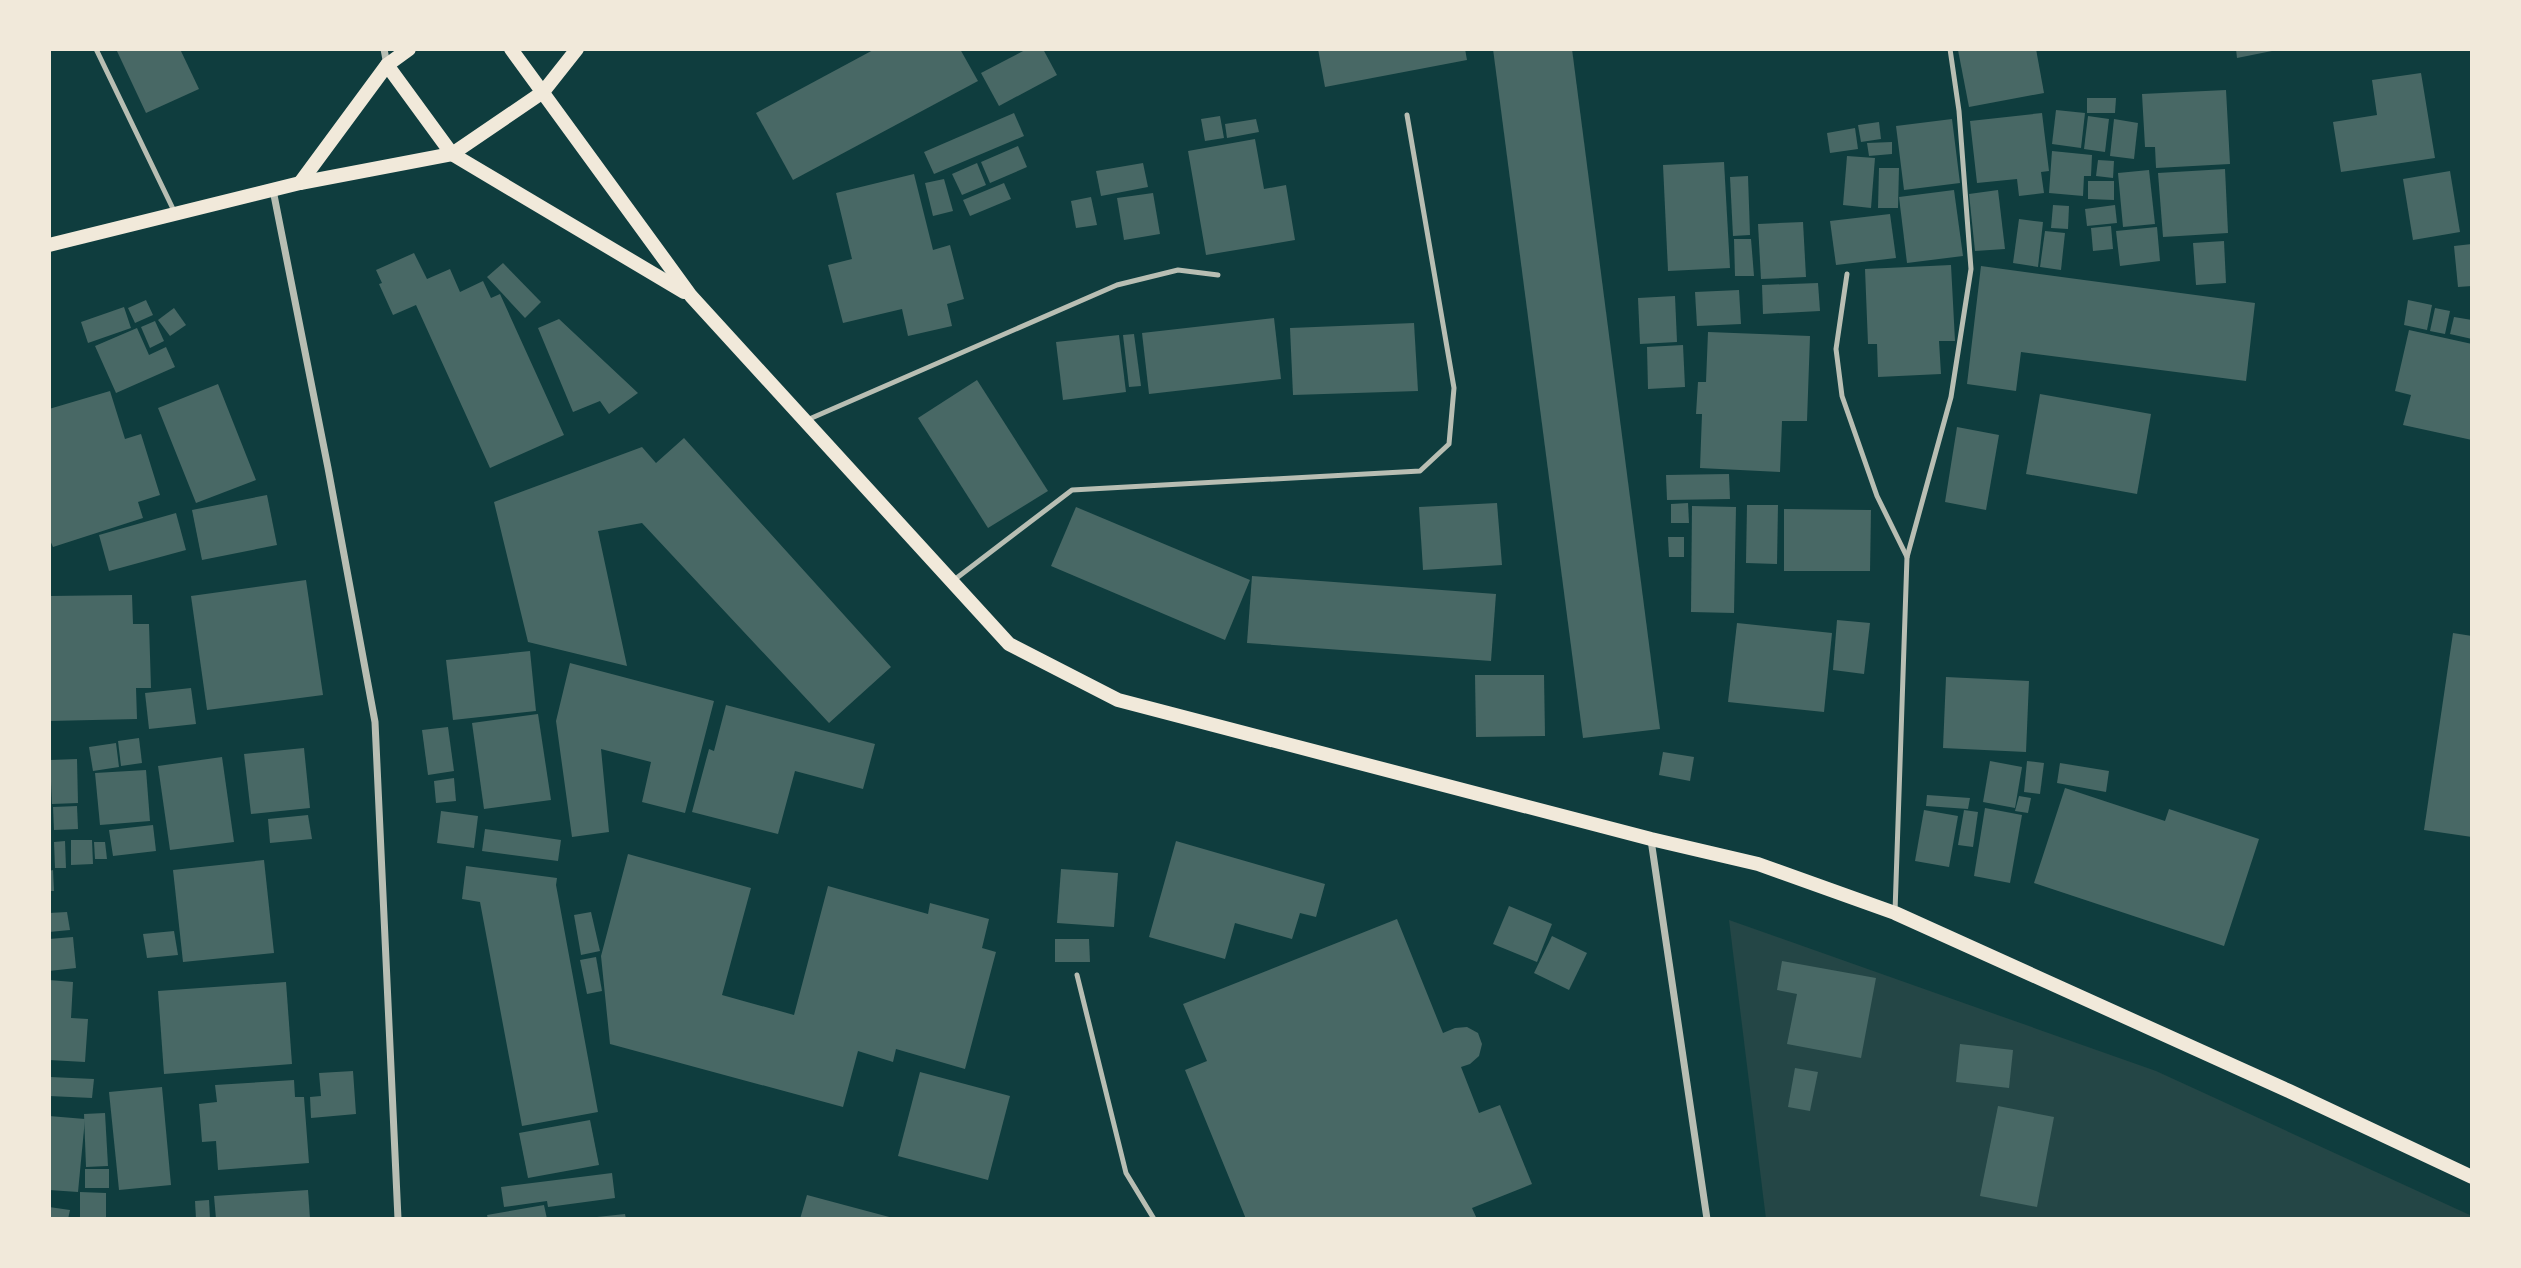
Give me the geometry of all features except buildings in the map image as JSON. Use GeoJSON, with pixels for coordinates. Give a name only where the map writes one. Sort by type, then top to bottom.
{"type":"FeatureCollection","features":[{"type":"Feature","properties":{"kind":"main road"},"geometry":{"type":"LineString","coordinates":[[300,183],[387,65],[409,49]]}},
{"type":"Feature","properties":{"kind":"main road"},"geometry":{"type":"LineString","coordinates":[[511,49],[691,296],[1009,644],[1118,700],[1651,839],[1758,864],[1895,913],[2290,1091],[2472,1177]]}},
{"type":"Feature","properties":{"kind":"main road"},"geometry":{"type":"LineString","coordinates":[[49,245],[300,183],[452,154],[543,92],[577,49]]}},
{"type":"Feature","properties":{"kind":"main road"},"geometry":{"type":"LineString","coordinates":[[387,65],[452,154],[691,296]]}},
{"type":"Feature","properties":{"kind":"street"},"geometry":{"type":"LineString","coordinates":[[384,49],[387,65]]}},
{"type":"Feature","properties":{"kind":"street"},"geometry":{"type":"LineString","coordinates":[[273,190],[328,468],[374,722],[398,1219]]}},
{"type":"Feature","properties":{"kind":"street"},"geometry":{"type":"LineString","coordinates":[[1651,839],[1707,1219]]}},
{"type":"Feature","properties":{"kind":"lane"},"geometry":{"type":"LineString","coordinates":[[96,49],[175,213]]}},
{"type":"Feature","properties":{"kind":"lane"},"geometry":{"type":"LineString","coordinates":[[1895,913],[1908,557],[1951,397],[1970,269],[1959,111],[1950,49]]}},
{"type":"Feature","properties":{"kind":"lane"},"geometry":{"type":"LineString","coordinates":[[951,582],[1072,490],[1420,471],[1449,444],[1454,388],[1407,115]]}},
{"type":"Feature","properties":{"kind":"lane"},"geometry":{"type":"LineString","coordinates":[[804,421],[1118,285],[1178,270],[1218,275]]}},
{"type":"Feature","properties":{"kind":"lane"},"geometry":{"type":"LineString","coordinates":[[1847,274],[1836,349],[1842,396],[1877,496],[1908,557]]}},
{"type":"Feature","properties":{"kind":"lane"},"geometry":{"type":"LineString","coordinates":[[1077,975],[1126,1173],[1154,1219]]}},
{"type":"Feature","properties":{"kind":"shaded area"},"geometry":{"type":"Polygon","coordinates":[[[1729,920],[2156,1071],[2472,1216],[2472,1219],[1766,1219],[1729,920]]]}}]}
